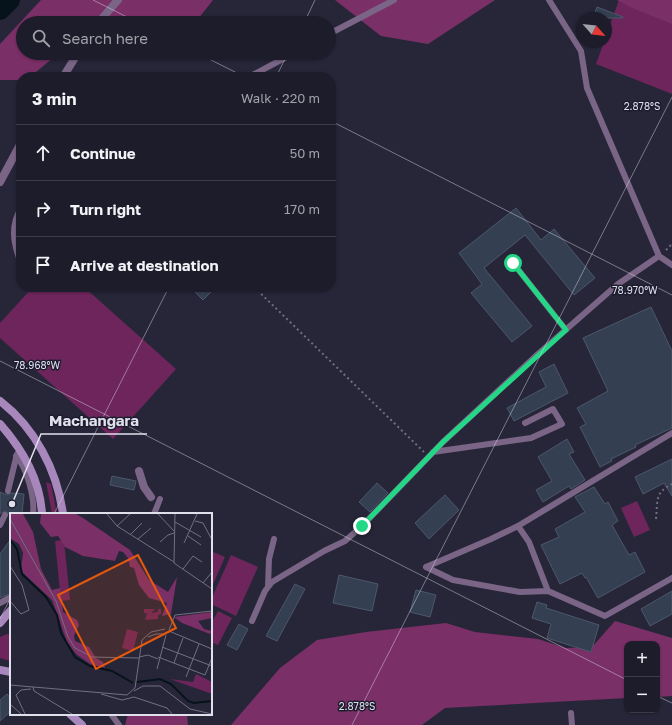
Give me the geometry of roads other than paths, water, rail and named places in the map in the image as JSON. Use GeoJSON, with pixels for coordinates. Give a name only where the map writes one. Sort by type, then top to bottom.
{"type":"FeatureCollection","features":[{"type":"Feature","properties":{"kind":"main road"},"geometry":{"type":"LineString","coordinates":[[0,401],[26,425],[37,440],[60,496],[62,513]]}},
{"type":"Feature","properties":{"kind":"main road"},"geometry":{"type":"LineString","coordinates":[[0,424],[18,446],[35,478],[41,501],[42,513]]}},
{"type":"Feature","properties":{"kind":"main road"},"geometry":{"type":"LineString","coordinates":[[0,623],[10,611]]}},
{"type":"Feature","properties":{"kind":"main road"},"geometry":{"type":"LineString","coordinates":[[0,623],[10,622]]}},
{"type":"Feature","properties":{"kind":"main road"},"geometry":{"type":"LineString","coordinates":[[71,715],[82,725]]}},
{"type":"Feature","properties":{"kind":"street"},"geometry":{"type":"LineString","coordinates":[[104,16],[118,0]]}},
{"type":"Feature","properties":{"kind":"street"},"geometry":{"type":"LineString","coordinates":[[66,72],[74,60]]}},
{"type":"Feature","properties":{"kind":"street"},"geometry":{"type":"LineString","coordinates":[[0,182],[16,152]]}},
{"type":"Feature","properties":{"kind":"street"},"geometry":{"type":"LineString","coordinates":[[139,471],[144,487],[151,497]]}},
{"type":"Feature","properties":{"kind":"lane"},"geometry":{"type":"LineString","coordinates":[[336,30],[394,0]]}},
{"type":"Feature","properties":{"kind":"lane"},"geometry":{"type":"LineString","coordinates":[[548,0],[581,51],[587,88],[659,256],[672,265]]}},
{"type":"Feature","properties":{"kind":"lane"},"geometry":{"type":"LineString","coordinates":[[258,72],[281,60]]}},
{"type":"Feature","properties":{"kind":"lane"},"geometry":{"type":"LineString","coordinates":[[16,220],[13,236],[16,249]]}},
{"type":"Feature","properties":{"kind":"lane"},"geometry":{"type":"LineString","coordinates":[[252,620],[265,591],[272,582],[324,550],[345,541],[362,526],[431,455],[566,330],[618,284],[659,256]]}},
{"type":"Feature","properties":{"kind":"lane"},"geometry":{"type":"LineString","coordinates":[[513,263],[566,330]]}},
{"type":"Feature","properties":{"kind":"lane"},"geometry":{"type":"LineString","coordinates":[[431,455],[532,438],[562,424],[553,409],[525,423]]}},
{"type":"Feature","properties":{"kind":"lane"},"geometry":{"type":"LineString","coordinates":[[672,433],[518,526],[426,566],[453,580],[520,592],[548,591],[605,616],[672,578]]}},
{"type":"Feature","properties":{"kind":"lane"},"geometry":{"type":"LineString","coordinates":[[8,491],[18,446]]}},
{"type":"Feature","properties":{"kind":"lane"},"geometry":{"type":"LineString","coordinates":[[16,456],[25,470],[34,503],[33,513]]}},
{"type":"Feature","properties":{"kind":"lane"},"geometry":{"type":"LineString","coordinates":[[154,513],[160,499]]}},
{"type":"Feature","properties":{"kind":"lane"},"geometry":{"type":"LineString","coordinates":[[0,525],[5,515]]}},
{"type":"Feature","properties":{"kind":"lane"},"geometry":{"type":"LineString","coordinates":[[518,526],[529,542],[548,591]]}},
{"type":"Feature","properties":{"kind":"lane"},"geometry":{"type":"LineString","coordinates":[[268,587],[269,559],[274,539]]}},
{"type":"Feature","properties":{"kind":"lane"},"geometry":{"type":"LineString","coordinates":[[0,603],[10,598]]}},
{"type":"Feature","properties":{"kind":"lane"},"geometry":{"type":"LineString","coordinates":[[571,713],[572,725]]}},
{"type":"Feature","properties":{"kind":"lane"},"geometry":{"type":"LineString","coordinates":[[112,715],[119,725]]}},
{"type":"Feature","properties":{"kind":"waterway"},"geometry":{"type":"LineString","coordinates":[[0,10],[10,0]]}},
{"type":"Feature","properties":{"kind":"place","name":"Machangara"},"geometry":{"type":"Point","coordinates":[12,504]}}]}
